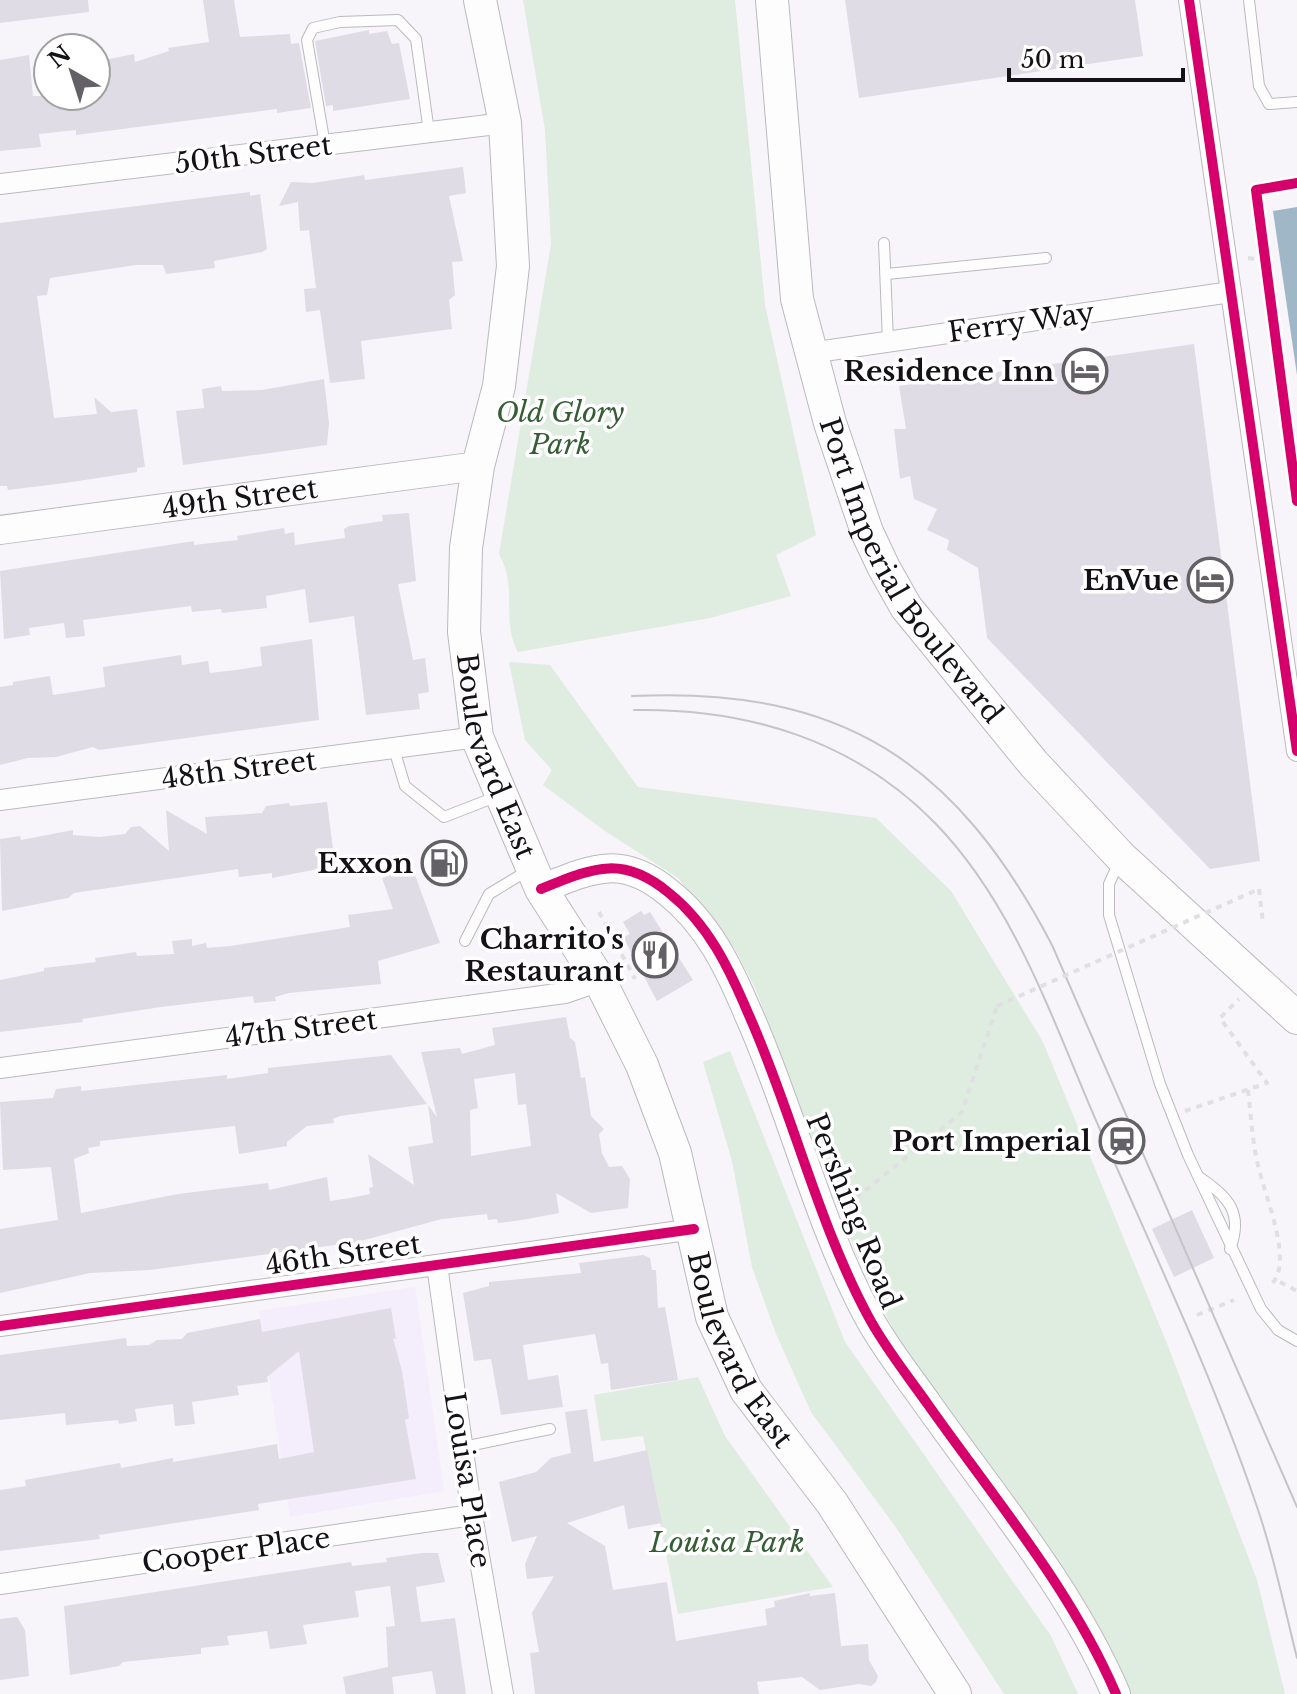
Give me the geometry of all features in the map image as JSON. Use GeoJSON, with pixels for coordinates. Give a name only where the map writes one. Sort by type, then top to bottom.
{"type":"FeatureCollection","features":[{"type":"Feature","properties":{"kind":"main road","name":"Boulevard East"},"geometry":{"type":"LineString","coordinates":[[480,0],[505,123],[513,266],[499,386],[478,466],[466,548],[464,632],[477,737],[537,879],[600,981],[647,1080],[675,1153],[712,1317],[746,1390],[832,1503],[955,1694]]}},
{"type":"Feature","properties":{"kind":"main road","name":"Port Imperial Boulevard"},"geometry":{"type":"LineString","coordinates":[[772,0],[797,299],[810,353],[867,532],[906,607],[1034,764],[1121,857],[1295,1012]]}},
{"type":"Feature","properties":{"kind":"street"},"geometry":{"type":"LineString","coordinates":[[1189,0],[1297,751]]}},
{"type":"Feature","properties":{"kind":"street","name":"50th Street"},"geometry":{"type":"LineString","coordinates":[[0,184],[505,123]]}},
{"type":"Feature","properties":{"kind":"street","name":"Ferry Way"},"geometry":{"type":"LineString","coordinates":[[810,353],[1231,292]]}},
{"type":"Feature","properties":{"kind":"street","name":"49th Street"},"geometry":{"type":"LineString","coordinates":[[0,530],[478,466]]}},
{"type":"Feature","properties":{"kind":"street","name":"48th Street"},"geometry":{"type":"LineString","coordinates":[[0,800],[477,737]]}},
{"type":"Feature","properties":{"kind":"street","name":"Pershing Road"},"geometry":{"type":"LineString","coordinates":[[537,879],[624,866],[669,892],[700,923],[718,949],[760,1039],[834,1238],[867,1314],[1069,1604],[1116,1694]]}},
{"type":"Feature","properties":{"kind":"street","name":"47th Street"},"geometry":{"type":"LineString","coordinates":[[0,1068],[565,993],[600,981]]}},
{"type":"Feature","properties":{"kind":"street","name":"46th Street"},"geometry":{"type":"LineString","coordinates":[[0,1326],[694,1229]]}},
{"type":"Feature","properties":{"kind":"street","name":"Louisa Place"},"geometry":{"type":"LineString","coordinates":[[437,1265],[472,1515],[503,1694]]}},
{"type":"Feature","properties":{"kind":"street","name":"Cooper Place"},"geometry":{"type":"LineString","coordinates":[[0,1584],[472,1515]]}},
{"type":"Feature","properties":{"kind":"lane"},"geometry":{"type":"LineString","coordinates":[[1249,0],[1259,86],[1269,104],[1297,102]]}},
{"type":"Feature","properties":{"kind":"lane"},"geometry":{"type":"LineString","coordinates":[[325,145],[307,40],[313,28],[340,22],[398,20],[408,28],[416,39],[429,132]]}},
{"type":"Feature","properties":{"kind":"lane"},"geometry":{"type":"LineString","coordinates":[[884,243],[888,341]]}},
{"type":"Feature","properties":{"kind":"lane"},"geometry":{"type":"LineString","coordinates":[[887,274],[1046,258]]}},
{"type":"Feature","properties":{"kind":"lane"},"geometry":{"type":"LineString","coordinates":[[394,749],[405,786],[444,817],[500,795]]}},
{"type":"Feature","properties":{"kind":"lane"},"geometry":{"type":"LineString","coordinates":[[1121,857],[1109,884],[1109,915],[1160,1084],[1230,1249],[1261,1309],[1278,1330],[1297,1341]]}},
{"type":"Feature","properties":{"kind":"lane"},"geometry":{"type":"LineString","coordinates":[[465,941],[489,894],[537,879]]}},
{"type":"Feature","properties":{"kind":"lane"},"geometry":{"type":"LineString","coordinates":[[1198,1176],[1226,1195],[1237,1230],[1230,1249]]}},
{"type":"Feature","properties":{"kind":"lane"},"geometry":{"type":"LineString","coordinates":[[463,1447],[550,1429]]}},
{"type":"Feature","properties":{"kind":"path"},"geometry":{"type":"LineString","coordinates":[[1297,183],[1256,190],[1297,501]]}},
{"type":"Feature","properties":{"kind":"path"},"geometry":{"type":"LineString","coordinates":[[1291,458],[1297,463]]}},
{"type":"Feature","properties":{"kind":"path"},"geometry":{"type":"LineString","coordinates":[[856,1198],[962,1112],[997,1006],[1259,889],[1263,923]]}},
{"type":"Feature","properties":{"kind":"path"},"geometry":{"type":"LineString","coordinates":[[599,912],[635,979]]}},
{"type":"Feature","properties":{"kind":"path"},"geometry":{"type":"LineString","coordinates":[[1183,1112],[1267,1083],[1220,1018]]}},
{"type":"Feature","properties":{"kind":"path"},"geometry":{"type":"LineString","coordinates":[[1248,1090],[1258,1166],[1284,1232]]}},
{"type":"Feature","properties":{"kind":"path"},"geometry":{"type":"LineString","coordinates":[[835,1174],[846,1185]]}},
{"type":"Feature","properties":{"kind":"path"},"geometry":{"type":"LineString","coordinates":[[1262,1289],[1280,1282],[1284,1274]]}},
{"type":"Feature","properties":{"kind":"path"},"geometry":{"type":"LineString","coordinates":[[1280,1282],[1297,1291]]}},
{"type":"Feature","properties":{"kind":"path"},"geometry":{"type":"LineString","coordinates":[[1197,1315],[1234,1300]]}},
{"type":"Feature","properties":{"kind":"shaded area"},"geometry":{"type":"Polygon","coordinates":[[[415,1287],[444,1491],[290,1517],[259,1311],[415,1287]]]}},
{"type":"Feature","properties":{"kind":"green space","name":"Old Glory Park"},"geometry":{"type":"Polygon","coordinates":[[[523,0],[735,0],[765,305],[816,535],[776,555],[791,596],[710,618],[518,652],[510,628],[508,580],[499,554],[551,244],[545,130],[523,0]]]}},
{"type":"Feature","properties":{"kind":"green space"},"geometry":{"type":"Polygon","coordinates":[[[509,662],[550,665],[638,787],[876,818],[951,891],[1043,1042],[1168,1346],[1257,1580],[1285,1694],[1128,1694],[1068,1577],[897,1337],[857,1256],[755,988],[735,949],[678,878],[605,831],[543,785],[552,770],[525,740],[509,662]]]}},
{"type":"Feature","properties":{"kind":"green space"},"geometry":{"type":"Polygon","coordinates":[[[730,1051],[845,1342],[1051,1636],[1078,1694],[1004,1694],[895,1526],[811,1412],[776,1334],[752,1267],[732,1161],[703,1062],[730,1051]]]}},
{"type":"Feature","properties":{"kind":"green space","name":"Louisa Park"},"geometry":{"type":"Polygon","coordinates":[[[698,1377],[725,1436],[833,1587],[678,1614],[643,1436],[601,1441],[594,1395],[698,1377]]]}},
{"type":"Feature","properties":{"kind":"water"},"geometry":{"type":"Polygon","coordinates":[[[1297,207],[1297,375],[1273,211],[1297,207]]]}},
{"type":"Feature","properties":{"kind":"building"},"geometry":{"type":"Polygon","coordinates":[[[0,0],[88,0],[89,12],[0,23],[0,0]]]}},
{"type":"Feature","properties":{"kind":"building"},"geometry":{"type":"Polygon","coordinates":[[[203,0],[234,0],[240,37],[290,34],[291,44],[299,43],[311,108],[277,113],[277,109],[76,135],[76,130],[39,134],[41,147],[0,151],[0,60],[29,55],[32,112],[112,112],[112,58],[134,54],[135,62],[169,51],[168,48],[209,42],[203,0]]]}},
{"type":"Feature","properties":{"kind":"building"},"geometry":{"type":"Polygon","coordinates":[[[845,0],[1135,0],[1143,56],[859,98],[845,0]]]}},
{"type":"Feature","properties":{"kind":"building"},"geometry":{"type":"Polygon","coordinates":[[[369,30],[369,34],[387,31],[392,44],[399,43],[410,99],[333,111],[333,105],[326,106],[315,41],[369,30]]]}},
{"type":"Feature","properties":{"kind":"building"},"geometry":{"type":"Polygon","coordinates":[[[463,167],[466,193],[449,196],[463,261],[452,262],[455,295],[449,300],[452,329],[361,341],[365,379],[330,383],[320,310],[306,312],[304,289],[316,288],[309,230],[300,231],[298,202],[279,206],[291,182],[313,183],[364,175],[365,180],[463,167]]]}},
{"type":"Feature","properties":{"kind":"building"},"geometry":{"type":"Polygon","coordinates":[[[250,192],[250,196],[260,194],[267,249],[262,252],[214,261],[215,268],[166,274],[163,265],[136,265],[50,278],[47,295],[37,296],[54,418],[97,414],[94,397],[111,412],[137,409],[145,467],[137,468],[137,472],[65,483],[8,490],[7,486],[0,486],[0,223],[250,192]]]}},
{"type":"Feature","properties":{"kind":"building"},"geometry":{"type":"Polygon","coordinates":[[[1194,344],[1260,861],[1210,869],[987,638],[978,568],[947,550],[949,540],[927,530],[937,509],[914,499],[910,476],[900,479],[894,429],[906,429],[899,386],[1194,344]]]}},
{"type":"Feature","properties":{"kind":"building"},"geometry":{"type":"Polygon","coordinates":[[[324,379],[329,423],[327,445],[183,465],[176,411],[204,408],[202,389],[221,386],[222,391],[262,390],[324,379]]]}},
{"type":"Feature","properties":{"kind":"building"},"geometry":{"type":"Polygon","coordinates":[[[409,513],[416,581],[398,584],[413,660],[425,658],[429,692],[418,694],[420,709],[366,715],[354,616],[309,623],[305,589],[266,596],[267,608],[222,613],[221,609],[192,612],[191,606],[83,620],[85,636],[66,638],[64,623],[29,628],[30,635],[4,639],[0,571],[194,541],[194,545],[238,540],[237,536],[284,528],[285,534],[294,532],[295,545],[345,538],[344,529],[349,526],[383,521],[382,515],[409,513]]]}},
{"type":"Feature","properties":{"kind":"building"},"geometry":{"type":"Polygon","coordinates":[[[312,639],[319,720],[99,750],[93,747],[56,757],[28,758],[0,765],[0,687],[50,676],[53,695],[105,687],[103,667],[181,655],[182,665],[208,661],[210,673],[262,666],[260,647],[312,639]]]}},
{"type":"Feature","properties":{"kind":"building"},"geometry":{"type":"Polygon","coordinates":[[[327,802],[334,857],[328,858],[328,867],[272,878],[272,873],[239,877],[238,869],[74,893],[68,898],[2,911],[0,839],[20,836],[21,840],[73,830],[73,835],[99,837],[125,834],[131,827],[140,826],[169,851],[166,810],[207,834],[205,817],[262,813],[266,806],[289,803],[290,806],[327,802]]]}},
{"type":"Feature","properties":{"kind":"building"},"geometry":{"type":"Polygon","coordinates":[[[412,867],[440,943],[378,961],[381,984],[289,993],[275,997],[276,1001],[254,1003],[253,996],[161,1007],[82,1019],[83,1022],[0,1032],[0,980],[44,971],[44,968],[96,962],[95,958],[136,952],[137,956],[174,954],[172,941],[192,939],[192,946],[206,943],[207,948],[350,927],[348,915],[393,909],[382,878],[412,867]]]}},
{"type":"Feature","properties":{"kind":"building","name":"Charrito's Restaurant"},"geometry":{"type":"Polygon","coordinates":[[[641,911],[644,915],[650,912],[693,980],[657,1001],[623,937],[630,934],[623,922],[641,911]]]}},
{"type":"Feature","properties":{"kind":"building"},"geometry":{"type":"Polygon","coordinates":[[[566,1017],[570,1038],[575,1042],[581,1078],[585,1077],[591,1116],[604,1129],[599,1134],[602,1153],[609,1167],[622,1166],[630,1179],[628,1208],[591,1213],[556,1193],[559,1213],[522,1220],[498,1223],[497,1219],[488,1220],[487,1214],[442,1219],[357,1242],[150,1270],[90,1273],[0,1293],[0,1229],[58,1220],[51,1167],[3,1170],[0,1102],[53,1098],[56,1089],[81,1086],[81,1091],[227,1075],[227,1079],[268,1073],[268,1068],[391,1055],[427,1104],[340,1116],[333,1119],[334,1123],[307,1126],[287,1142],[287,1146],[239,1154],[235,1126],[100,1141],[100,1146],[88,1148],[89,1153],[74,1159],[81,1213],[178,1194],[268,1183],[269,1190],[327,1177],[330,1201],[350,1198],[370,1194],[369,1188],[373,1187],[368,1154],[414,1185],[408,1147],[433,1143],[428,1105],[437,1117],[421,1052],[460,1048],[462,1054],[495,1045],[492,1028],[566,1017]],[[515,1073],[474,1079],[478,1108],[470,1110],[471,1156],[531,1146],[526,1104],[518,1105],[515,1073]]]}},
{"type":"Feature","properties":{"kind":"building"},"geometry":{"type":"Polygon","coordinates":[[[1192,1210],[1214,1258],[1174,1277],[1152,1229],[1192,1210]]]}},
{"type":"Feature","properties":{"kind":"building"},"geometry":{"type":"Polygon","coordinates":[[[643,1255],[650,1258],[652,1270],[656,1270],[658,1308],[665,1307],[678,1380],[611,1390],[608,1363],[601,1364],[595,1334],[523,1345],[528,1380],[558,1375],[563,1407],[501,1415],[491,1359],[474,1361],[463,1293],[489,1286],[489,1282],[581,1273],[579,1263],[643,1255]]]}},
{"type":"Feature","properties":{"kind":"building"},"geometry":{"type":"Polygon","coordinates":[[[391,1308],[416,1479],[258,1504],[259,1510],[99,1535],[100,1539],[0,1551],[0,1490],[26,1486],[25,1480],[120,1463],[121,1468],[173,1458],[173,1462],[277,1444],[279,1459],[314,1452],[299,1351],[267,1377],[268,1382],[237,1386],[239,1395],[192,1402],[195,1424],[175,1426],[173,1404],[135,1409],[137,1421],[119,1424],[118,1420],[66,1425],[65,1413],[0,1420],[0,1355],[126,1338],[127,1346],[149,1345],[157,1340],[182,1339],[187,1333],[260,1319],[262,1332],[391,1308]]]}},
{"type":"Feature","properties":{"kind":"building"},"geometry":{"type":"Polygon","coordinates":[[[587,1409],[594,1462],[647,1450],[662,1523],[628,1529],[624,1505],[567,1523],[605,1546],[613,1590],[667,1582],[676,1641],[767,1625],[765,1609],[775,1607],[774,1601],[810,1593],[810,1596],[835,1593],[841,1646],[868,1644],[869,1660],[878,1676],[876,1682],[871,1686],[859,1684],[820,1690],[802,1677],[757,1682],[759,1694],[535,1694],[530,1653],[539,1652],[532,1613],[554,1576],[527,1579],[525,1564],[537,1536],[512,1542],[499,1482],[536,1472],[551,1458],[571,1453],[565,1412],[587,1409]]]}},
{"type":"Feature","properties":{"kind":"building"},"geometry":{"type":"Polygon","coordinates":[[[438,1553],[445,1582],[416,1587],[421,1622],[455,1618],[466,1694],[436,1694],[432,1671],[392,1677],[394,1694],[346,1694],[343,1677],[388,1667],[386,1627],[395,1626],[390,1586],[355,1591],[359,1617],[303,1625],[307,1644],[270,1649],[267,1631],[227,1636],[229,1645],[201,1648],[201,1654],[123,1662],[119,1666],[70,1675],[64,1606],[351,1562],[352,1566],[387,1562],[386,1558],[438,1553]]]}},
{"type":"Feature","properties":{"kind":"building"},"geometry":{"type":"Polygon","coordinates":[[[17,1617],[25,1630],[29,1676],[0,1680],[0,1619],[17,1617]]]}},
{"type":"Feature","properties":{"kind":"tram line"},"geometry":{"type":"LineString","coordinates":[[632,696],[706,696],[773,705],[832,722],[885,748],[932,783],[975,827],[1015,881],[1052,945],[1297,1507]]}},
{"type":"Feature","properties":{"kind":"tram line"},"geometry":{"type":"LineString","coordinates":[[634,710],[717,715],[758,723],[834,750],[870,770],[935,823],[988,890],[1030,966],[1220,1405],[1261,1520],[1297,1658]]}},
{"type":"Feature","properties":{"kind":"cycle path"},"geometry":{"type":"LineString","coordinates":[[1189,0],[1297,751]]}},
{"type":"Feature","properties":{"kind":"cycle path"},"geometry":{"type":"LineString","coordinates":[[1297,183],[1256,190],[1297,501]]}},
{"type":"Feature","properties":{"kind":"cycle path"},"geometry":{"type":"LineString","coordinates":[[541,889],[592,871],[622,869],[652,881],[669,893],[706,933],[725,963],[764,1050],[819,1204],[868,1316],[897,1362],[1054,1581],[1098,1655],[1116,1694]]}},
{"type":"Feature","properties":{"kind":"cycle path"},"geometry":{"type":"LineString","coordinates":[[0,1326],[694,1229]]}},
{"type":"Feature","properties":{"kind":"place","name":"Residence Inn"},"geometry":{"type":"Point","coordinates":[1085,371]}},
{"type":"Feature","properties":{"kind":"place","name":"EnVue"},"geometry":{"type":"Point","coordinates":[1210,580]}},
{"type":"Feature","properties":{"kind":"place","name":"Exxon"},"geometry":{"type":"Point","coordinates":[444,863]}},
{"type":"Feature","properties":{"kind":"place","name":"Charrito's Restaurant"},"geometry":{"type":"Point","coordinates":[655,955]}},
{"type":"Feature","properties":{"kind":"place","name":"Port Imperial"},"geometry":{"type":"Point","coordinates":[1122,1141]}}]}
